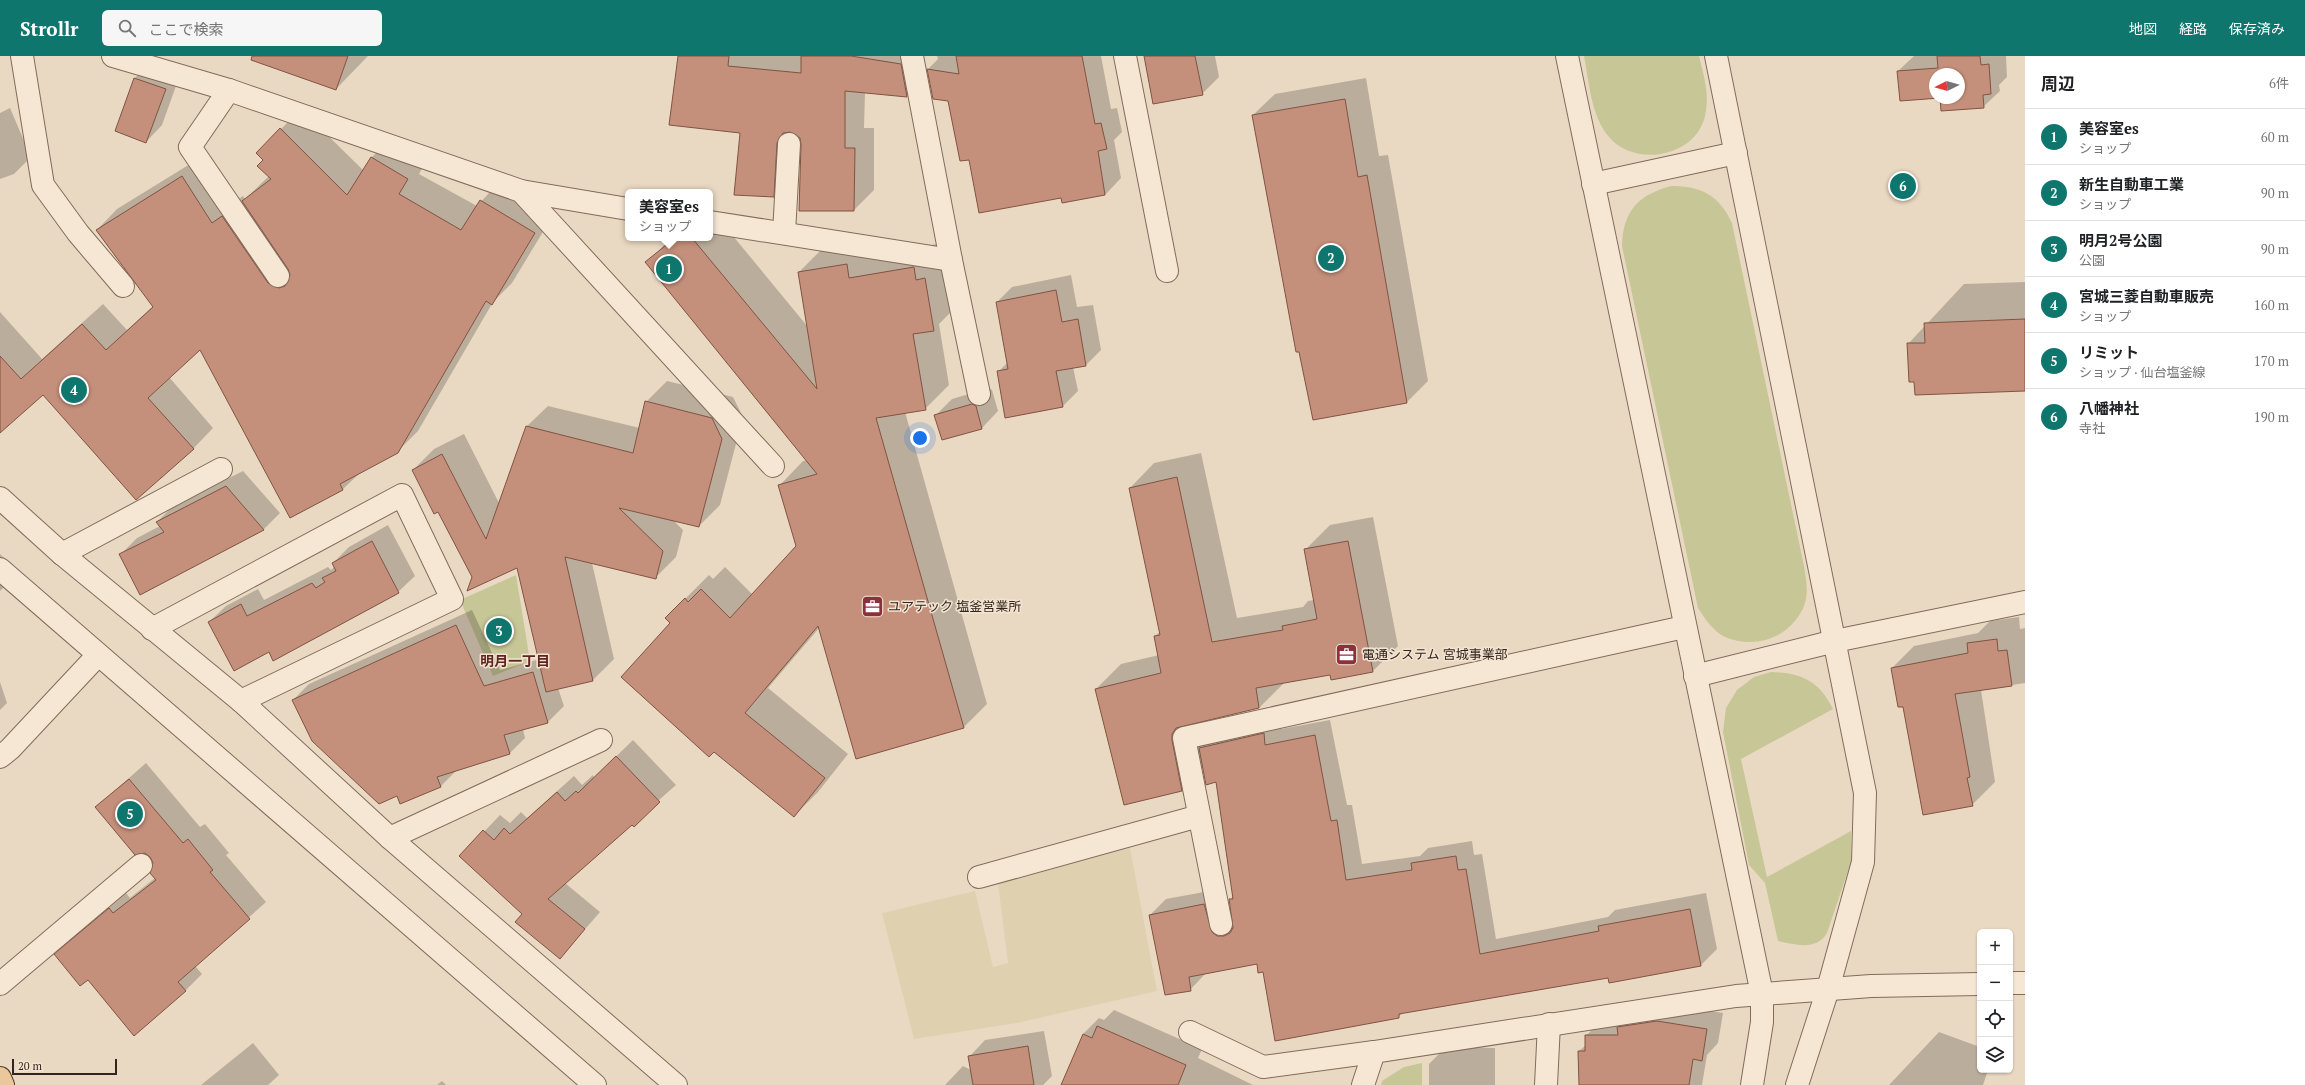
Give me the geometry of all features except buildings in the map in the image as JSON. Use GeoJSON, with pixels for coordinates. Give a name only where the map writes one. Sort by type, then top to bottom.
{"type":"FeatureCollection","features":[{"type":"Feature","properties":{"kind":"main road"},"geometry":{"type":"LineString","coordinates":[[0,1078],[3,1085]]}},
{"type":"Feature","properties":{"kind":"street"},"geometry":{"type":"LineString","coordinates":[[22,56],[43,184],[78,232],[123,286]]}},
{"type":"Feature","properties":{"kind":"street"},"geometry":{"type":"LineString","coordinates":[[113,56],[229,90],[521,191],[625,208]]}},
{"type":"Feature","properties":{"kind":"street"},"geometry":{"type":"LineString","coordinates":[[912,56],[951,260],[979,394]]}},
{"type":"Feature","properties":{"kind":"street"},"geometry":{"type":"LineString","coordinates":[[1125,56],[1167,271]]}},
{"type":"Feature","properties":{"kind":"street"},"geometry":{"type":"LineString","coordinates":[[1567,56],[1684,627],[1762,994],[1762,1022],[1752,1085]]}},
{"type":"Feature","properties":{"kind":"street"},"geometry":{"type":"LineString","coordinates":[[1716,56],[1866,794],[1863,862],[1828,989],[1797,1085]]}},
{"type":"Feature","properties":{"kind":"street"},"geometry":{"type":"LineString","coordinates":[[229,90],[190,147],[278,276]]}},
{"type":"Feature","properties":{"kind":"street"},"geometry":{"type":"LineString","coordinates":[[784,233],[790,144]]}},
{"type":"Feature","properties":{"kind":"street"},"geometry":{"type":"LineString","coordinates":[[1593,184],[1736,153]]}},
{"type":"Feature","properties":{"kind":"street"},"geometry":{"type":"LineString","coordinates":[[521,191],[773,466]]}},
{"type":"Feature","properties":{"kind":"street"},"geometry":{"type":"LineString","coordinates":[[713,222],[951,260]]}},
{"type":"Feature","properties":{"kind":"street"},"geometry":{"type":"LineString","coordinates":[[62,554],[222,469]]}},
{"type":"Feature","properties":{"kind":"street"},"geometry":{"type":"LineString","coordinates":[[152,629],[402,496],[452,599],[241,701]]}},
{"type":"Feature","properties":{"kind":"street"},"geometry":{"type":"LineString","coordinates":[[0,498],[62,554],[241,701],[390,838],[676,1085]]}},
{"type":"Feature","properties":{"kind":"street"},"geometry":{"type":"LineString","coordinates":[[0,569],[595,1085]]}},
{"type":"Feature","properties":{"kind":"street"},"geometry":{"type":"LineString","coordinates":[[1695,676],[1835,641],[2025,602]]}},
{"type":"Feature","properties":{"kind":"street"},"geometry":{"type":"LineString","coordinates":[[1221,924],[1184,738],[1684,627]]}},
{"type":"Feature","properties":{"kind":"street"},"geometry":{"type":"LineString","coordinates":[[0,757],[10,750],[98,655]]}},
{"type":"Feature","properties":{"kind":"street"},"geometry":{"type":"LineString","coordinates":[[390,838],[601,740]]}},
{"type":"Feature","properties":{"kind":"street"},"geometry":{"type":"LineString","coordinates":[[979,877],[1199,816]]}},
{"type":"Feature","properties":{"kind":"street"},"geometry":{"type":"LineString","coordinates":[[0,984],[141,865]]}},
{"type":"Feature","properties":{"kind":"street"},"geometry":{"type":"LineString","coordinates":[[2013,984],[2025,983]]}},
{"type":"Feature","properties":{"kind":"street"},"geometry":{"type":"LineString","coordinates":[[1190,1032],[1263,1067],[1374,1052],[1736,996],[1871,986],[1977,984]]}},
{"type":"Feature","properties":{"kind":"street"},"geometry":{"type":"LineString","coordinates":[[1546,1085],[1549,1024]]}},
{"type":"Feature","properties":{"kind":"street"},"geometry":{"type":"LineString","coordinates":[[1363,1085],[1374,1052]]}},
{"type":"Feature","properties":{"kind":"shaded area"},"geometry":{"type":"Polygon","coordinates":[[[1584,56],[1699,56],[1706,86],[1707,101],[1705,116],[1699,130],[1690,141],[1678,149],[1663,154],[1648,155],[1634,153],[1620,147],[1603,129],[1594,109],[1584,56]]]}},
{"type":"Feature","properties":{"kind":"shaded area"},"geometry":{"type":"Polygon","coordinates":[[[1671,186],[1682,186],[1700,190],[1708,194],[1721,205],[1732,223],[1804,566],[1807,586],[1806,601],[1798,617],[1791,626],[1781,633],[1760,641],[1737,641],[1725,637],[1713,628],[1698,608],[1622,246],[1625,223],[1634,206],[1650,194],[1671,186]]]}},
{"type":"Feature","properties":{"kind":"shaded area"},"geometry":{"type":"Polygon","coordinates":[[[516,575],[530,661],[493,676],[460,600],[516,575]]]}},
{"type":"Feature","properties":{"kind":"shaded area"},"geometry":{"type":"Polygon","coordinates":[[[1771,672],[1792,674],[1808,680],[1822,692],[1828,699],[1833,709],[1741,759],[1767,877],[1851,831],[1851,862],[1827,933],[1817,942],[1805,945],[1778,941],[1765,883],[1749,865],[1723,732],[1726,708],[1737,690],[1754,677],[1771,672]]]}},
{"type":"Feature","properties":{"kind":"shaded area"},"geometry":{"type":"Polygon","coordinates":[[[1130,848],[1157,991],[1017,1023],[914,1039],[882,913],[975,891],[993,967],[1008,963],[998,884],[1068,862],[1130,848]]]}},
{"type":"Feature","properties":{"kind":"shaded area"},"geometry":{"type":"Polygon","coordinates":[[[1422,1063],[1422,1085],[1381,1085],[1382,1081],[1404,1067],[1422,1063]]]}},
{"type":"Feature","properties":{"kind":"place","name":"八幡神社"},"geometry":{"type":"Point","coordinates":[1903,186]}},
{"type":"Feature","properties":{"kind":"place","name":"新生自動車工業"},"geometry":{"type":"Point","coordinates":[1331,258]}},
{"type":"Feature","properties":{"kind":"place","name":"美容室es"},"geometry":{"type":"Point","coordinates":[669,269]}},
{"type":"Feature","properties":{"kind":"place","name":"宮城三菱自動車販売"},"geometry":{"type":"Point","coordinates":[74,390]}},
{"type":"Feature","properties":{"kind":"place","name":"ユアテック 塩釜営業所"},"geometry":{"type":"Point","coordinates":[872,606]}},
{"type":"Feature","properties":{"kind":"place","name":"明月2号公園"},"geometry":{"type":"Point","coordinates":[499,631]}},
{"type":"Feature","properties":{"kind":"place","name":"電通システム 宮城事業部"},"geometry":{"type":"Point","coordinates":[1347,654]}},
{"type":"Feature","properties":{"kind":"place","name":"リミット"},"geometry":{"type":"Point","coordinates":[130,814]}},
{"type":"Feature","properties":{"kind":"district","name":"明月一丁目"},"geometry":{"type":"Point","coordinates":[515,660]}}]}
